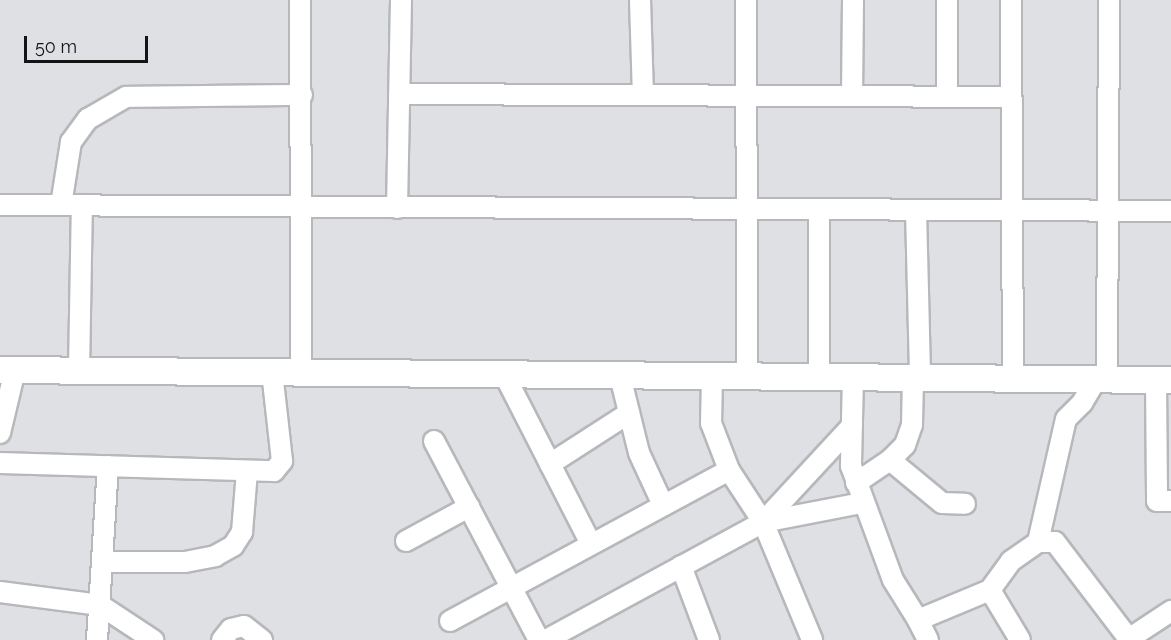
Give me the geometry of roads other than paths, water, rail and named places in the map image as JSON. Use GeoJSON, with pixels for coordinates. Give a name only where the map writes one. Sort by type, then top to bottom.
{"type":"FeatureCollection","features":[{"type":"Feature","properties":{"kind":"street"},"geometry":{"type":"LineString","coordinates":[[300,0],[302,95],[300,372]]}},
{"type":"Feature","properties":{"kind":"street"},"geometry":{"type":"LineString","coordinates":[[397,208],[401,0]]}},
{"type":"Feature","properties":{"kind":"street"},"geometry":{"type":"LineString","coordinates":[[640,0],[643,95]]}},
{"type":"Feature","properties":{"kind":"street"},"geometry":{"type":"LineString","coordinates":[[746,0],[747,376]]}},
{"type":"Feature","properties":{"kind":"street"},"geometry":{"type":"LineString","coordinates":[[852,96],[853,0]]}},
{"type":"Feature","properties":{"kind":"street"},"geometry":{"type":"LineString","coordinates":[[947,0],[947,97]]}},
{"type":"Feature","properties":{"kind":"street"},"geometry":{"type":"LineString","coordinates":[[1011,0],[1013,378]]}},
{"type":"Feature","properties":{"kind":"street"},"geometry":{"type":"LineString","coordinates":[[1038,542],[1066,419],[1102,378],[1108,211],[1109,0]]}},
{"type":"Feature","properties":{"kind":"street"},"geometry":{"type":"LineString","coordinates":[[399,94],[1011,97]]}},
{"type":"Feature","properties":{"kind":"street"},"geometry":{"type":"LineString","coordinates":[[61,205],[71,142],[88,119],[126,97],[302,95]]}},
{"type":"Feature","properties":{"kind":"street"},"geometry":{"type":"LineString","coordinates":[[80,370],[82,205]]}},
{"type":"Feature","properties":{"kind":"street"},"geometry":{"type":"LineString","coordinates":[[0,206],[1171,212]]}},
{"type":"Feature","properties":{"kind":"street"},"geometry":{"type":"LineString","coordinates":[[819,210],[819,376]]}},
{"type":"Feature","properties":{"kind":"street"},"geometry":{"type":"LineString","coordinates":[[856,483],[890,460],[905,445],[912,425],[916,377],[916,210]]}},
{"type":"Feature","properties":{"kind":"street"},"geometry":{"type":"LineString","coordinates":[[0,434],[7,370],[1164,380],[1158,501],[1171,501]]}},
{"type":"Feature","properties":{"kind":"street"},"geometry":{"type":"LineString","coordinates":[[0,463],[274,471],[282,461],[272,372]]}},
{"type":"Feature","properties":{"kind":"street"},"geometry":{"type":"LineString","coordinates":[[504,374],[591,544]]}},
{"type":"Feature","properties":{"kind":"street"},"geometry":{"type":"LineString","coordinates":[[620,376],[639,453],[663,505]]}},
{"type":"Feature","properties":{"kind":"street"},"geometry":{"type":"LineString","coordinates":[[853,376],[851,466],[862,502],[893,580],[928,640]]}},
{"type":"Feature","properties":{"kind":"street"},"geometry":{"type":"LineString","coordinates":[[712,377],[711,423],[729,470],[763,522],[812,640]]}},
{"type":"Feature","properties":{"kind":"street"},"geometry":{"type":"LineString","coordinates":[[550,464],[629,412]]}},
{"type":"Feature","properties":{"kind":"street"},"geometry":{"type":"LineString","coordinates":[[763,522],[852,426]]}},
{"type":"Feature","properties":{"kind":"street"},"geometry":{"type":"LineString","coordinates":[[435,441],[539,640]]}},
{"type":"Feature","properties":{"kind":"street"},"geometry":{"type":"LineString","coordinates":[[890,460],[942,503],[965,504]]}},
{"type":"Feature","properties":{"kind":"street"},"geometry":{"type":"LineString","coordinates":[[97,640],[108,465]]}},
{"type":"Feature","properties":{"kind":"street"},"geometry":{"type":"LineString","coordinates":[[450,621],[729,470]]}},
{"type":"Feature","properties":{"kind":"street"},"geometry":{"type":"LineString","coordinates":[[102,562],[185,562],[215,556],[232,546],[242,532],[247,471]]}},
{"type":"Feature","properties":{"kind":"street"},"geometry":{"type":"LineString","coordinates":[[546,640],[763,522],[862,502]]}},
{"type":"Feature","properties":{"kind":"street"},"geometry":{"type":"LineString","coordinates":[[405,542],[469,507]]}},
{"type":"Feature","properties":{"kind":"street"},"geometry":{"type":"LineString","coordinates":[[918,620],[990,590],[1011,561],[1038,542],[1055,542],[1062,549],[1128,639],[1155,632],[1171,611]]}},
{"type":"Feature","properties":{"kind":"street"},"geometry":{"type":"LineString","coordinates":[[681,566],[709,640]]}},
{"type":"Feature","properties":{"kind":"street"},"geometry":{"type":"LineString","coordinates":[[990,590],[1020,640]]}},
{"type":"Feature","properties":{"kind":"street"},"geometry":{"type":"LineString","coordinates":[[0,592],[100,604],[153,640]]}},
{"type":"Feature","properties":{"kind":"street"},"geometry":{"type":"LineString","coordinates":[[222,640],[231,629],[244,626],[262,640]]}}]}
